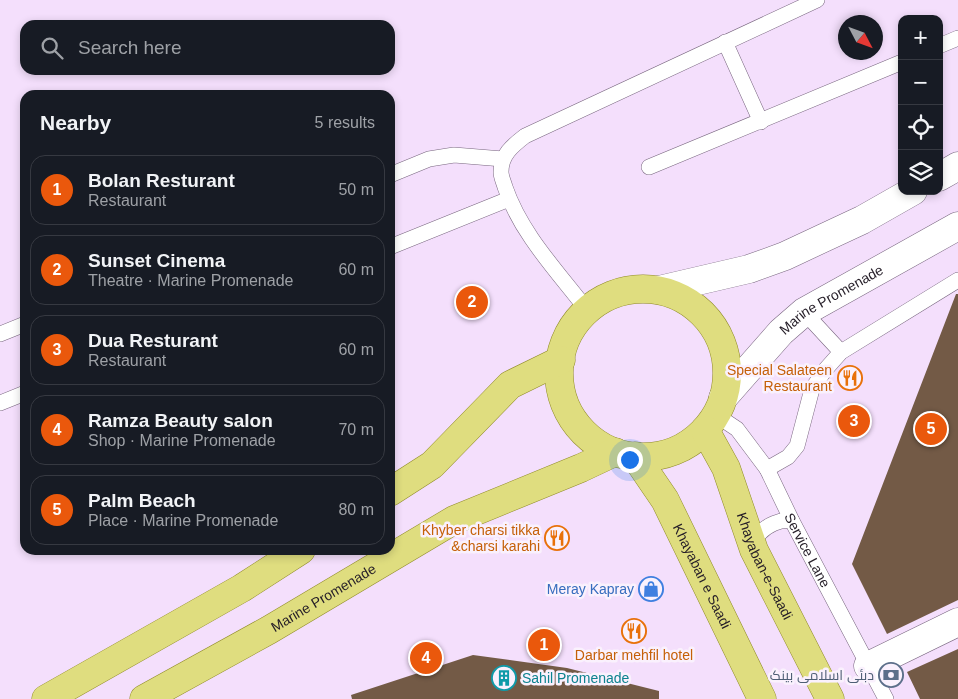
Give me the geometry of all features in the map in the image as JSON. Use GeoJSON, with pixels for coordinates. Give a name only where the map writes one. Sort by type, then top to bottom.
{"type":"FeatureCollection","features":[{"type":"Feature","properties":{"kind":"main road"},"geometry":{"type":"LineString","coordinates":[[943,175],[958,166]]}},
{"type":"Feature","properties":{"kind":"main road"},"geometry":{"type":"LineString","coordinates":[[659,290],[749,269],[785,256],[862,220],[906,195]]}},
{"type":"Feature","properties":{"kind":"main road","name":"Marine Promenade"},"geometry":{"type":"LineString","coordinates":[[715,414],[780,332],[804,312],[958,226]]}},
{"type":"Feature","properties":{"kind":"main road"},"geometry":{"type":"LineString","coordinates":[[640,289],[659,290],[676,295],[692,304],[705,316],[716,330],[723,346],[727,363],[727,381],[715,414],[691,442],[673,451],[654,456],[625,454],[598,444],[583,431],[571,416],[563,398],[560,379],[561,360],[566,342],[575,325],[587,310],[603,299],[621,292],[640,289]]}},
{"type":"Feature","properties":{"kind":"main road"},"geometry":{"type":"LineString","coordinates":[[395,489],[432,465],[510,386],[561,360]]}},
{"type":"Feature","properties":{"kind":"main road","name":"Khayaban-e-Saadi"},"geometry":{"type":"LineString","coordinates":[[715,414],[726,468],[754,550],[830,699]]}},
{"type":"Feature","properties":{"kind":"main road","name":"Marine Promenade"},"geometry":{"type":"LineString","coordinates":[[144,699],[269,630],[454,520],[582,468],[625,454]]}},
{"type":"Feature","properties":{"kind":"main road","name":"Khayaban e Saadi"},"geometry":{"type":"LineString","coordinates":[[625,454],[665,500],[762,699]]}},
{"type":"Feature","properties":{"kind":"main road"},"geometry":{"type":"LineString","coordinates":[[46,699],[242,588],[293,555]]}},
{"type":"Feature","properties":{"kind":"main road"},"geometry":{"type":"LineString","coordinates":[[868,666],[958,622]]}},
{"type":"Feature","properties":{"kind":"lane"},"geometry":{"type":"LineString","coordinates":[[587,310],[527,232],[509,199],[501,174],[503,159],[510,147],[525,136],[817,0]]}},
{"type":"Feature","properties":{"kind":"lane"},"geometry":{"type":"LineString","coordinates":[[943,44],[958,38]]}},
{"type":"Feature","properties":{"kind":"lane"},"geometry":{"type":"LineString","coordinates":[[725,42],[761,122]]}},
{"type":"Feature","properties":{"kind":"lane"},"geometry":{"type":"LineString","coordinates":[[649,167],[898,64]]}},
{"type":"Feature","properties":{"kind":"lane"},"geometry":{"type":"LineString","coordinates":[[395,173],[429,159],[454,155],[503,159]]}},
{"type":"Feature","properties":{"kind":"lane"},"geometry":{"type":"LineString","coordinates":[[395,245],[509,199]]}},
{"type":"Feature","properties":{"kind":"lane"},"geometry":{"type":"LineString","coordinates":[[767,469],[788,457],[797,446],[812,389],[841,352],[958,280]]}},
{"type":"Feature","properties":{"kind":"lane"},"geometry":{"type":"LineString","coordinates":[[804,312],[841,352]]}},
{"type":"Feature","properties":{"kind":"lane"},"geometry":{"type":"LineString","coordinates":[[0,334],[20,326]]}},
{"type":"Feature","properties":{"kind":"lane"},"geometry":{"type":"LineString","coordinates":[[0,403],[20,395]]}},
{"type":"Feature","properties":{"kind":"lane","name":"Service Lane"},"geometry":{"type":"LineString","coordinates":[[715,414],[737,429],[767,469],[792,521],[886,699]]}},
{"type":"Feature","properties":{"kind":"lane"},"geometry":{"type":"LineString","coordinates":[[754,550],[758,535],[766,528],[784,520],[792,521]]}},
{"type":"Feature","properties":{"kind":"building"},"geometry":{"type":"Polygon","coordinates":[[[956,294],[958,294],[958,600],[887,634],[852,564],[956,294]]]}},
{"type":"Feature","properties":{"kind":"building"},"geometry":{"type":"Polygon","coordinates":[[[958,649],[958,699],[920,699],[907,672],[958,649]]]}},
{"type":"Feature","properties":{"kind":"building","name":"Sahil Promenade"},"geometry":{"type":"Polygon","coordinates":[[[473,655],[567,668],[659,691],[659,699],[352,699],[351,695],[473,655]]]}},
{"type":"Feature","properties":{"kind":"place","name":"Sunset Cinema"},"geometry":{"type":"Point","coordinates":[472,302]}},
{"type":"Feature","properties":{"kind":"place","name":"Special Salateen Restaurant"},"geometry":{"type":"Point","coordinates":[850,378]}},
{"type":"Feature","properties":{"kind":"place","name":"Dua Resturant"},"geometry":{"type":"Point","coordinates":[854,421]}},
{"type":"Feature","properties":{"kind":"place","name":"Palm Beach"},"geometry":{"type":"Point","coordinates":[931,429]}},
{"type":"Feature","properties":{"kind":"place","name":"Khyber charsi tikka &charsi karahi"},"geometry":{"type":"Point","coordinates":[557,538]}},
{"type":"Feature","properties":{"kind":"place","name":"Meray Kapray"},"geometry":{"type":"Point","coordinates":[651,589]}},
{"type":"Feature","properties":{"kind":"place","name":"Darbar mehfil hotel"},"geometry":{"type":"Point","coordinates":[634,631]}},
{"type":"Feature","properties":{"kind":"place","name":"Bolan Resturant"},"geometry":{"type":"Point","coordinates":[544,645]}},
{"type":"Feature","properties":{"kind":"place","name":"Ramza Beauty salon"},"geometry":{"type":"Point","coordinates":[426,658]}},
{"type":"Feature","properties":{"kind":"place","name":"دبئی اسلامی بینک"},"geometry":{"type":"Point","coordinates":[891,675]}},
{"type":"Feature","properties":{"kind":"place","name":"Sahil Promenade"},"geometry":{"type":"Point","coordinates":[504,678]}}]}
